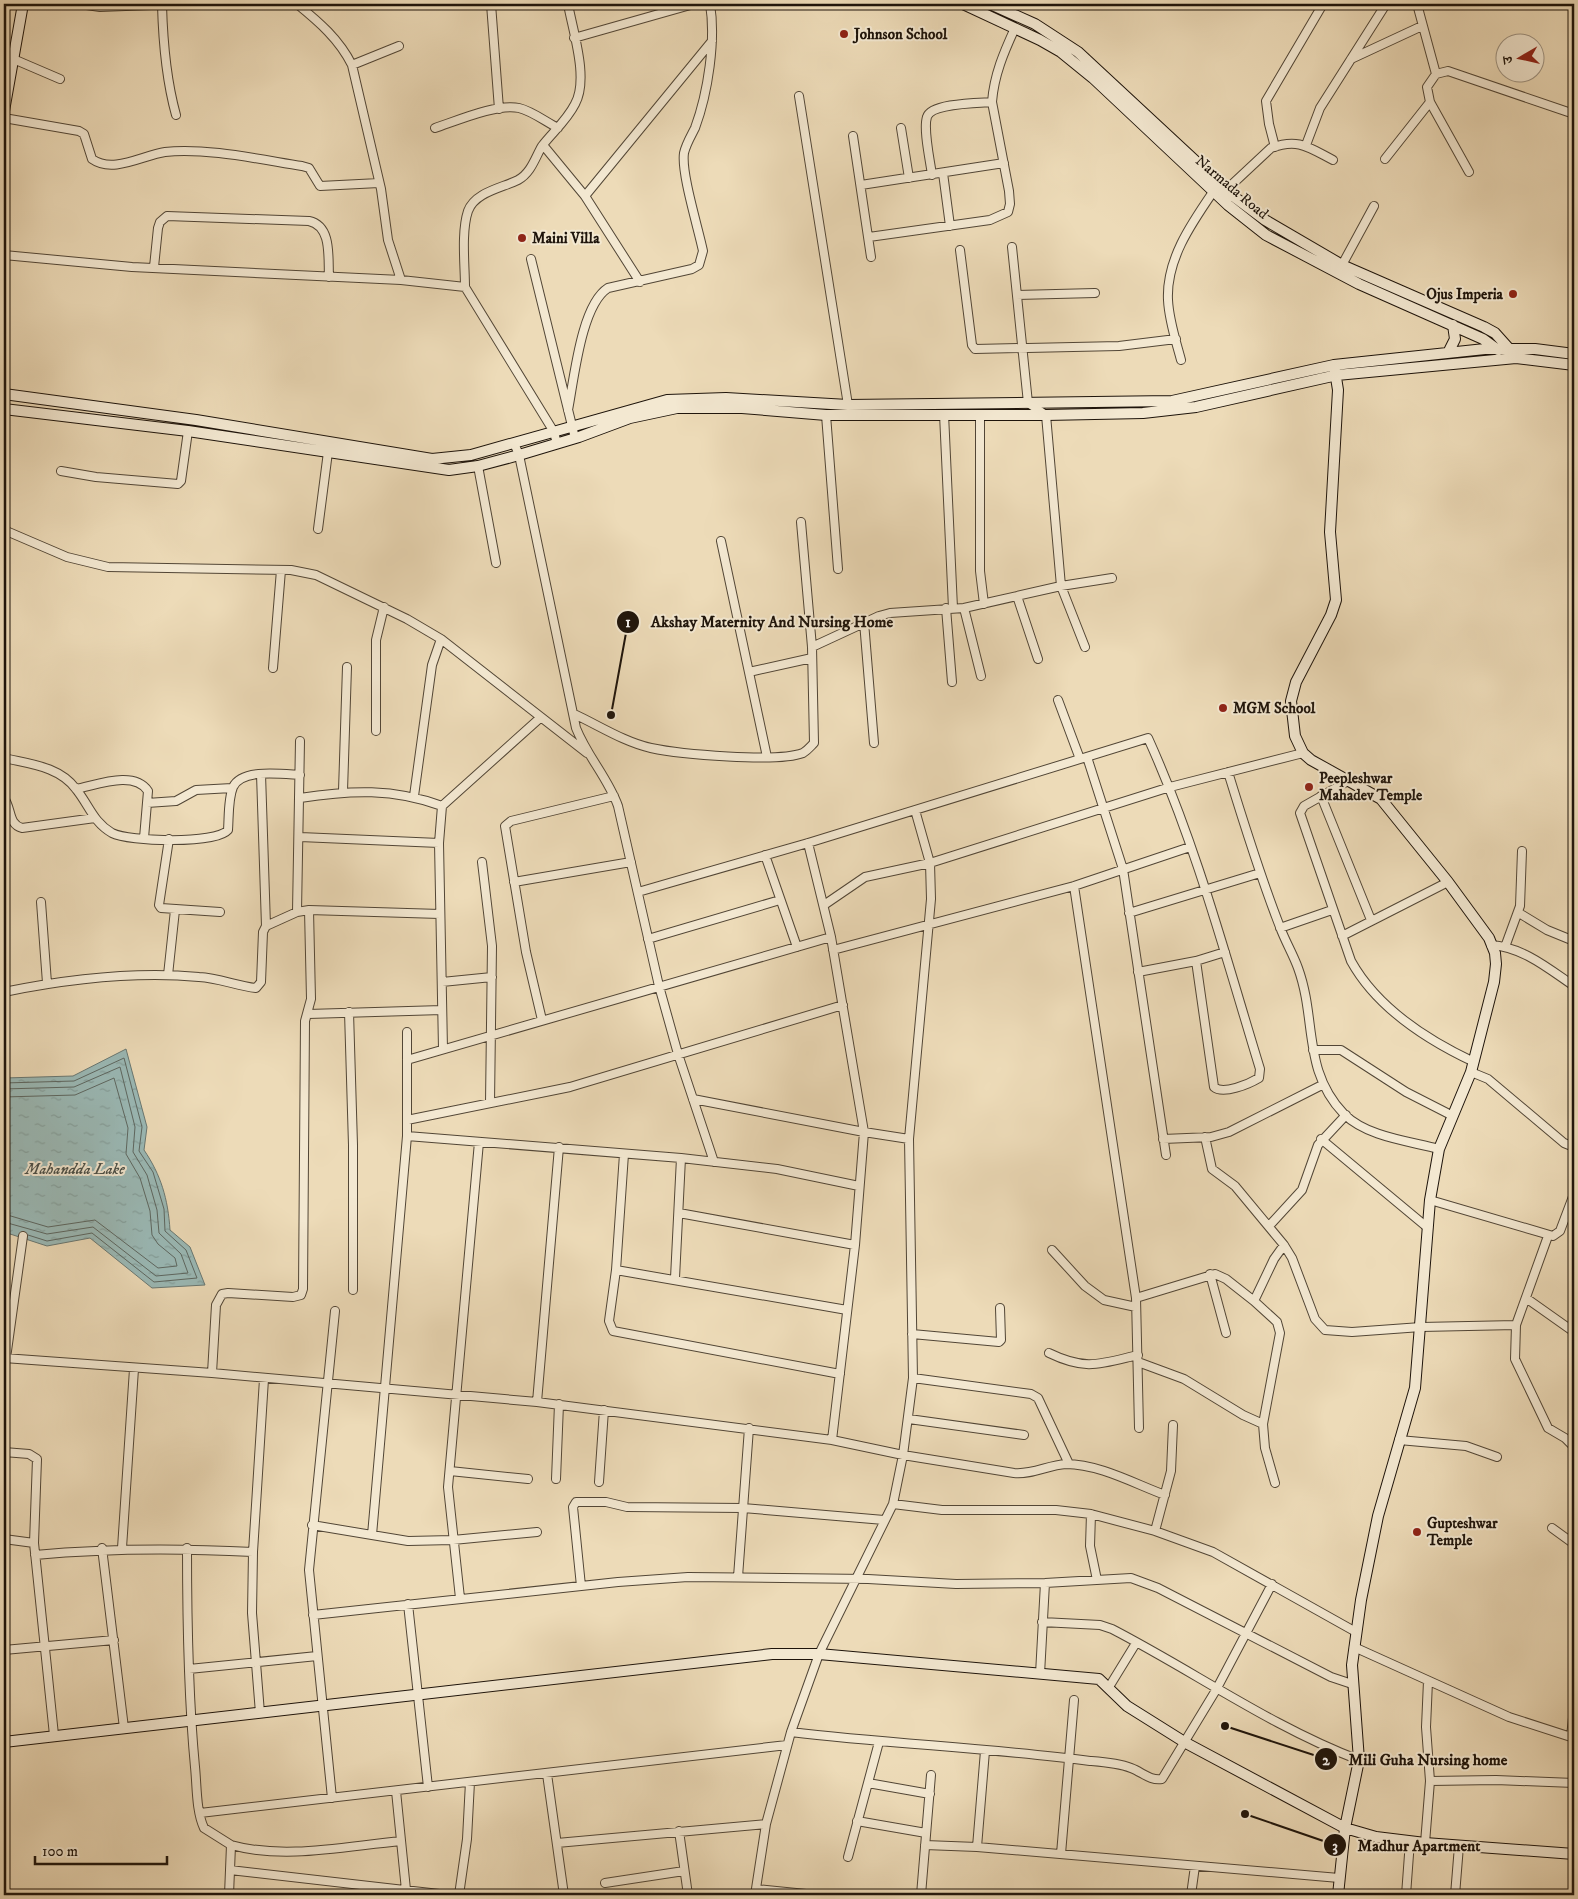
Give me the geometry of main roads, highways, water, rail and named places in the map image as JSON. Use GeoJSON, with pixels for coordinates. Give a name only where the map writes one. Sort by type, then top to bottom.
{"type":"FeatureCollection","features":[{"type":"Feature","properties":{"kind":"water","name":"Mahandda Lake"},"geometry":{"type":"Polygon","coordinates":[[[126,1049],[147,1127],[144,1150],[163,1188],[170,1230],[190,1247],[205,1285],[152,1288],[90,1238],[47,1246],[4,1232],[4,1078],[73,1076],[126,1049]]]}},
{"type":"Feature","properties":{"kind":"place","name":"Johnson School"},"geometry":{"type":"Point","coordinates":[844,34]}},
{"type":"Feature","properties":{"kind":"place","name":"Maini Villa"},"geometry":{"type":"Point","coordinates":[522,238]}},
{"type":"Feature","properties":{"kind":"place","name":"Ojus Imperia"},"geometry":{"type":"Point","coordinates":[1513,294]}},
{"type":"Feature","properties":{"kind":"place","name":"MGM School"},"geometry":{"type":"Point","coordinates":[1223,708]}},
{"type":"Feature","properties":{"kind":"place","name":"Akshay Maternity And Nursing Home"},"geometry":{"type":"Point","coordinates":[611,715]}},
{"type":"Feature","properties":{"kind":"place","name":"Peepleshwar Mahadev Temple"},"geometry":{"type":"Point","coordinates":[1309,787]}},
{"type":"Feature","properties":{"kind":"place","name":"Gupteshwar Temple"},"geometry":{"type":"Point","coordinates":[1417,1532]}},
{"type":"Feature","properties":{"kind":"place","name":"Mili Guha Nursing home"},"geometry":{"type":"Point","coordinates":[1225,1726]}},
{"type":"Feature","properties":{"kind":"place","name":"Madhur Apartment"},"geometry":{"type":"Point","coordinates":[1245,1814]}}]}
